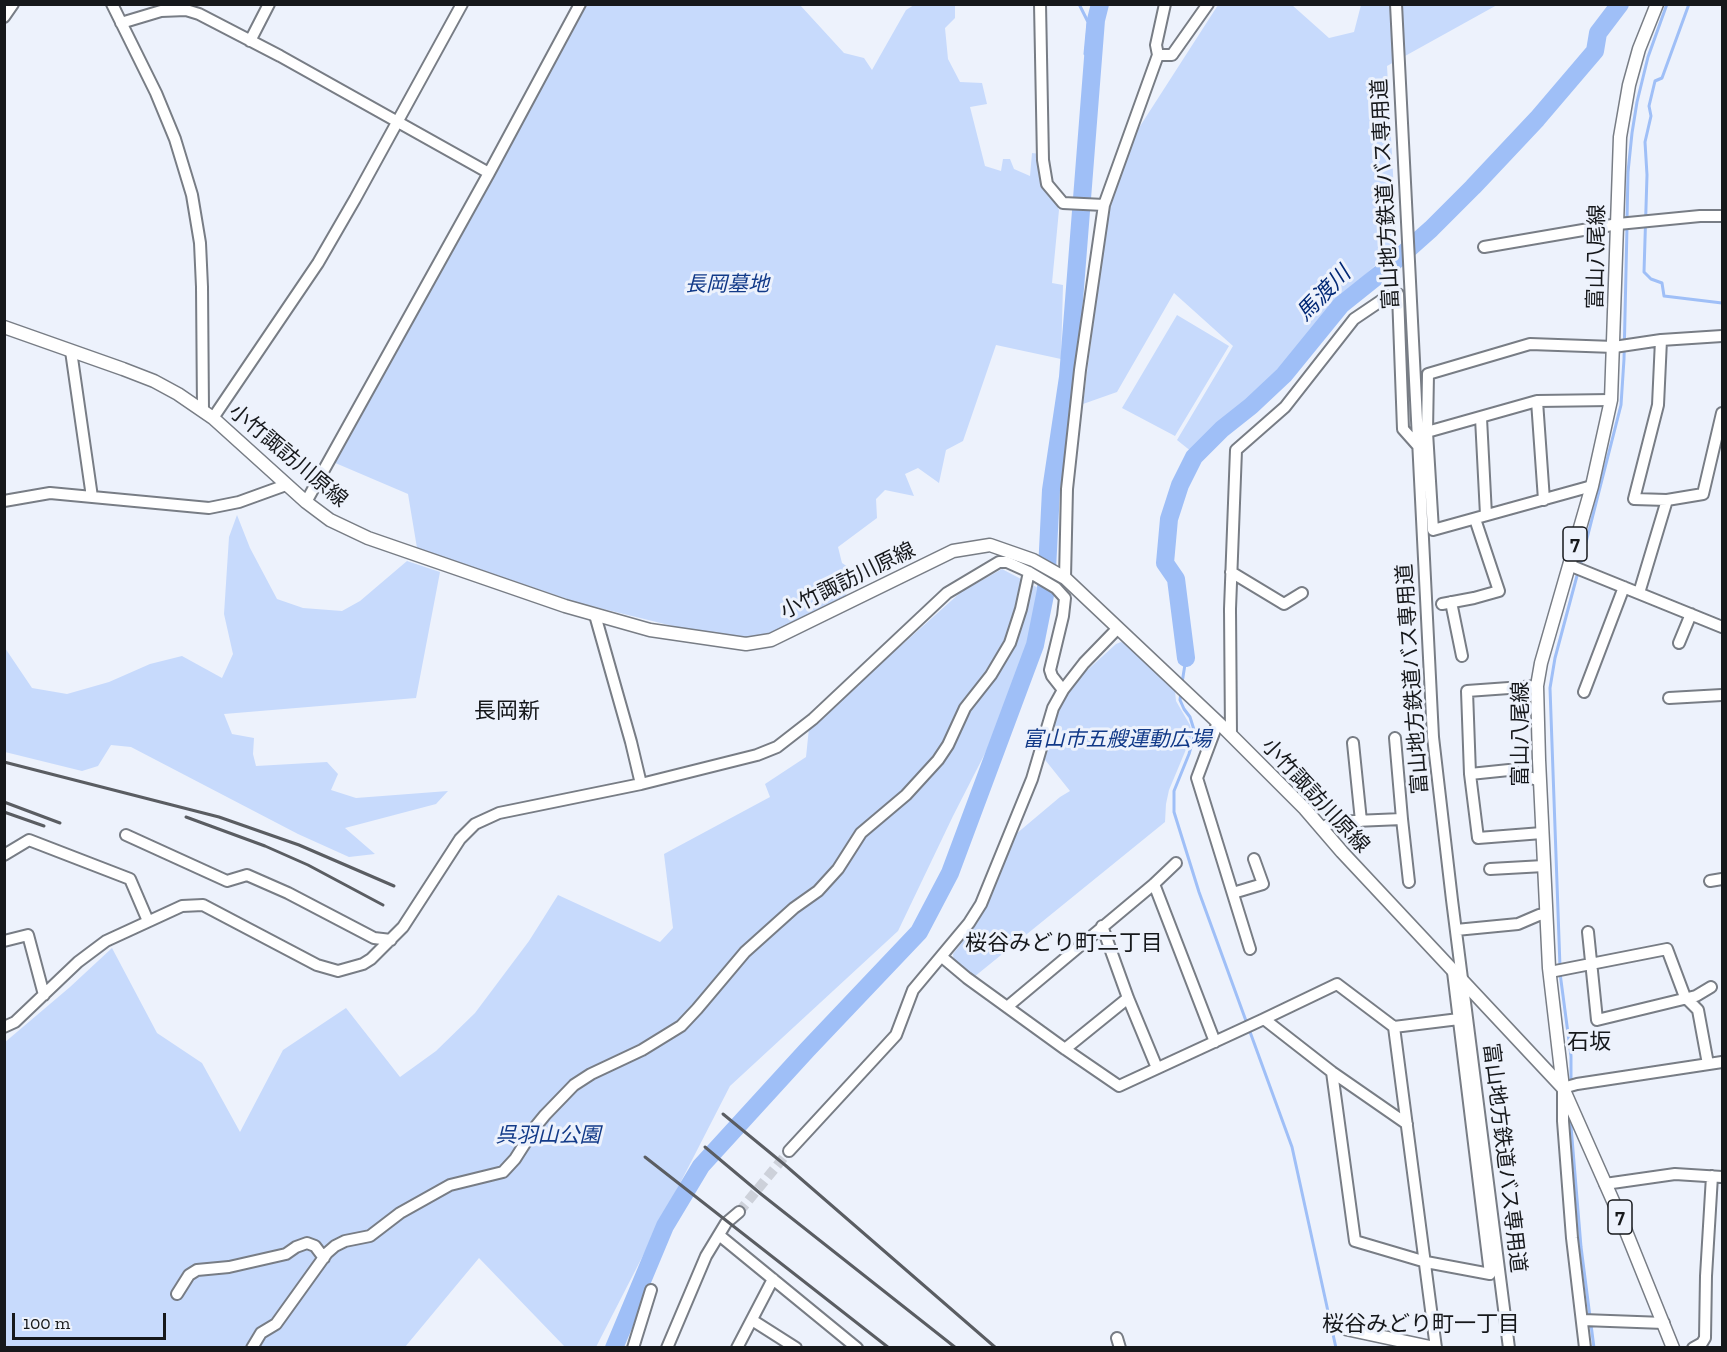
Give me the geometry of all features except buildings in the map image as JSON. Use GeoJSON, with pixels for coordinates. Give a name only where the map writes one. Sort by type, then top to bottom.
{"type":"FeatureCollection","features":[{"type":"Feature","properties":{"kind":"main road","name":"富山八尾線"},"geometry":{"type":"LineString","coordinates":[[1657,4],[1629,85],[1622,126],[1618,173],[1611,400],[1592,486],[1541,663],[1537,686],[1546,914],[1563,1088],[1621,1219],[1673,1347]]}},
{"type":"Feature","properties":{"kind":"main road","name":"小竹諏訪川原線"},"geometry":{"type":"LineString","coordinates":[[4,327],[154,381],[178,393],[213,418],[306,502],[330,520],[368,538],[565,606],[650,630],[746,645],[771,640],[953,551],[990,545],[1004,549],[1031,566],[1062,576],[1218,722],[1305,809],[1563,1088]]}},
{"type":"Feature","properties":{"kind":"main road"},"geometry":{"type":"LineString","coordinates":[[1346,1329],[1436,1347]]}},
{"type":"Feature","properties":{"kind":"street"},"geometry":{"type":"LineString","coordinates":[[4,17],[13,4]]}},
{"type":"Feature","properties":{"kind":"street"},"geometry":{"type":"LineString","coordinates":[[112,4],[156,93],[175,139],[192,195],[200,243],[203,410]]}},
{"type":"Feature","properties":{"kind":"street"},"geometry":{"type":"LineString","coordinates":[[250,41],[269,4]]}},
{"type":"Feature","properties":{"kind":"street"},"geometry":{"type":"LineString","coordinates":[[213,418],[318,263],[462,4]]}},
{"type":"Feature","properties":{"kind":"street"},"geometry":{"type":"LineString","coordinates":[[306,502],[580,4]]}},
{"type":"Feature","properties":{"kind":"street"},"geometry":{"type":"LineString","coordinates":[[1040,4],[1042,160],[1047,184],[1063,203],[1104,205]]}},
{"type":"Feature","properties":{"kind":"street"},"geometry":{"type":"LineString","coordinates":[[1062,576],[1067,489],[1080,370],[1104,205],[1158,55],[1156,45],[1165,4]]}},
{"type":"Feature","properties":{"kind":"street"},"geometry":{"type":"LineString","coordinates":[[1158,55],[1172,55],[1208,4]]}},
{"type":"Feature","properties":{"kind":"street","name":"富山地方鉄道バス専用道"},"geometry":{"type":"LineString","coordinates":[[1396,4],[1434,737],[1456,930],[1457,976],[1509,1347]]}},
{"type":"Feature","properties":{"kind":"street"},"geometry":{"type":"LineString","coordinates":[[122,23],[170,8],[199,14],[489,173]]}},
{"type":"Feature","properties":{"kind":"street"},"geometry":{"type":"LineString","coordinates":[[1484,247],[1618,224],[1722,216]]}},
{"type":"Feature","properties":{"kind":"street"},"geometry":{"type":"LineString","coordinates":[[1231,735],[1230,609],[1236,450],[1285,407],[1354,319],[1391,294],[1398,294],[1403,429],[1419,447]]}},
{"type":"Feature","properties":{"kind":"street"},"geometry":{"type":"LineString","coordinates":[[1592,486],[1433,530],[1427,432],[1428,374],[1530,344],[1614,347],[1661,340],[1722,336]]}},
{"type":"Feature","properties":{"kind":"street"},"geometry":{"type":"LineString","coordinates":[[1661,340],[1658,405],[1634,499],[1667,500],[1703,494],[1722,413]]}},
{"type":"Feature","properties":{"kind":"street"},"geometry":{"type":"LineString","coordinates":[[71,351],[92,497]]}},
{"type":"Feature","properties":{"kind":"street"},"geometry":{"type":"LineString","coordinates":[[1427,432],[1537,401],[1611,400]]}},
{"type":"Feature","properties":{"kind":"street"},"geometry":{"type":"LineString","coordinates":[[1537,401],[1544,500]]}},
{"type":"Feature","properties":{"kind":"street"},"geometry":{"type":"LineString","coordinates":[[1481,418],[1486,515]]}},
{"type":"Feature","properties":{"kind":"street"},"geometry":{"type":"LineString","coordinates":[[4,501],[50,493],[209,508],[239,502],[286,485]]}},
{"type":"Feature","properties":{"kind":"street"},"geometry":{"type":"LineString","coordinates":[[1639,593],[1667,500]]}},
{"type":"Feature","properties":{"kind":"street"},"geometry":{"type":"LineString","coordinates":[[1462,656],[1446,603],[1499,591],[1475,519]]}},
{"type":"Feature","properties":{"kind":"street"},"geometry":{"type":"LineString","coordinates":[[4,1028],[15,1022],[78,962],[106,941],[182,906],[203,905],[317,965],[338,971],[363,964],[403,927],[460,839],[475,824],[499,813],[641,784],[756,755],[777,747],[813,719],[947,592],[999,562],[1031,566],[1065,598],[1050,670],[1063,690]]}},
{"type":"Feature","properties":{"kind":"street"},"geometry":{"type":"LineString","coordinates":[[1569,565],[1722,627]]}},
{"type":"Feature","properties":{"kind":"street"},"geometry":{"type":"LineString","coordinates":[[252,1347],[261,1333],[276,1324],[335,1246],[345,1241],[370,1236],[400,1213],[450,1185],[503,1172],[515,1160],[536,1126],[574,1085],[591,1074],[642,1050],[681,1026],[745,952],[794,908],[818,891],[838,869],[861,833],[906,795],[938,760],[948,745],[965,708],[991,675],[1010,644],[1031,566]]}},
{"type":"Feature","properties":{"kind":"street"},"geometry":{"type":"LineString","coordinates":[[1231,572],[1284,604],[1302,593]]}},
{"type":"Feature","properties":{"kind":"street"},"geometry":{"type":"LineString","coordinates":[[1584,692],[1624,587]]}},
{"type":"Feature","properties":{"kind":"street"},"geometry":{"type":"LineString","coordinates":[[1679,643],[1691,614]]}},
{"type":"Feature","properties":{"kind":"street"},"geometry":{"type":"LineString","coordinates":[[595,615],[632,742],[641,784]]}},
{"type":"Feature","properties":{"kind":"street"},"geometry":{"type":"LineString","coordinates":[[789,1151],[896,1035],[913,990],[942,957],[981,904],[1032,779],[1053,708],[1063,690],[1084,663],[1118,629]]}},
{"type":"Feature","properties":{"kind":"street"},"geometry":{"type":"LineString","coordinates":[[1537,686],[1467,690],[1470,774],[1478,838],[1542,833]]}},
{"type":"Feature","properties":{"kind":"street"},"geometry":{"type":"LineString","coordinates":[[1669,698],[1722,695]]}},
{"type":"Feature","properties":{"kind":"street"},"geometry":{"type":"LineString","coordinates":[[1218,722],[1197,778],[1251,949]]}},
{"type":"Feature","properties":{"kind":"street"},"geometry":{"type":"LineString","coordinates":[[1395,738],[1409,882]]}},
{"type":"Feature","properties":{"kind":"street"},"geometry":{"type":"LineString","coordinates":[[1353,743],[1361,821]]}},
{"type":"Feature","properties":{"kind":"street"},"geometry":{"type":"LineString","coordinates":[[1470,774],[1509,770],[1540,781]]}},
{"type":"Feature","properties":{"kind":"street"},"geometry":{"type":"LineString","coordinates":[[1322,829],[1331,822],[1402,819]]}},
{"type":"Feature","properties":{"kind":"street"},"geometry":{"type":"LineString","coordinates":[[126,835],[227,881],[247,875],[298,898],[374,938],[391,940]]}},
{"type":"Feature","properties":{"kind":"street"},"geometry":{"type":"LineString","coordinates":[[5,853],[29,840],[130,879],[148,921]]}},
{"type":"Feature","properties":{"kind":"street"},"geometry":{"type":"LineString","coordinates":[[1233,893],[1263,884],[1254,858]]}},
{"type":"Feature","properties":{"kind":"street"},"geometry":{"type":"LineString","coordinates":[[1007,1007],[1176,863]]}},
{"type":"Feature","properties":{"kind":"street"},"geometry":{"type":"LineString","coordinates":[[1490,869],[1544,866]]}},
{"type":"Feature","properties":{"kind":"street"},"geometry":{"type":"LineString","coordinates":[[1710,881],[1722,879]]}},
{"type":"Feature","properties":{"kind":"street"},"geometry":{"type":"LineString","coordinates":[[1154,884],[1215,1042]]}},
{"type":"Feature","properties":{"kind":"street"},"geometry":{"type":"LineString","coordinates":[[1456,930],[1518,924],[1546,914]]}},
{"type":"Feature","properties":{"kind":"street"},"geometry":{"type":"LineString","coordinates":[[1102,926],[1157,1068]]}},
{"type":"Feature","properties":{"kind":"street"},"geometry":{"type":"LineString","coordinates":[[1588,932],[1597,1020],[1696,996],[1711,987]]}},
{"type":"Feature","properties":{"kind":"street"},"geometry":{"type":"LineString","coordinates":[[4,941],[28,935],[44,995]]}},
{"type":"Feature","properties":{"kind":"street"},"geometry":{"type":"LineString","coordinates":[[1550,972],[1667,949],[1685,997],[1698,1010],[1708,1064]]}},
{"type":"Feature","properties":{"kind":"street"},"geometry":{"type":"LineString","coordinates":[[942,957],[1065,1050],[1119,1086],[1337,984],[1394,1027],[1459,1019]]}},
{"type":"Feature","properties":{"kind":"street"},"geometry":{"type":"LineString","coordinates":[[1332,1072],[1355,1241],[1426,1262],[1490,1274],[1459,1019],[1457,976]]}},
{"type":"Feature","properties":{"kind":"street"},"geometry":{"type":"LineString","coordinates":[[1065,1050],[1128,998]]}},
{"type":"Feature","properties":{"kind":"street"},"geometry":{"type":"LineString","coordinates":[[1264,1019],[1332,1072],[1407,1124]]}},
{"type":"Feature","properties":{"kind":"street"},"geometry":{"type":"LineString","coordinates":[[1394,1027],[1436,1347]]}},
{"type":"Feature","properties":{"kind":"street"},"geometry":{"type":"LineString","coordinates":[[1586,1347],[1572,1238],[1563,1121],[1563,1088],[1722,1062]]}},
{"type":"Feature","properties":{"kind":"street"},"geometry":{"type":"LineString","coordinates":[[1605,1184],[1675,1174],[1717,1177],[1706,1276],[1705,1338],[1702,1343],[1693,1347]]}},
{"type":"Feature","properties":{"kind":"street"},"geometry":{"type":"LineString","coordinates":[[667,1347],[706,1256],[726,1224],[739,1212]]}},
{"type":"Feature","properties":{"kind":"street"},"geometry":{"type":"LineString","coordinates":[[719,1235],[846,1343],[857,1347]]}},
{"type":"Feature","properties":{"kind":"street"},"geometry":{"type":"LineString","coordinates":[[177,1294],[189,1275],[197,1270],[286,1254],[307,1243],[315,1246],[324,1258]]}},
{"type":"Feature","properties":{"kind":"street"},"geometry":{"type":"LineString","coordinates":[[737,1347],[773,1279]]}},
{"type":"Feature","properties":{"kind":"street"},"geometry":{"type":"LineString","coordinates":[[633,1347],[651,1290]]}},
{"type":"Feature","properties":{"kind":"street"},"geometry":{"type":"LineString","coordinates":[[752,1320],[796,1347]]}},
{"type":"Feature","properties":{"kind":"street"},"geometry":{"type":"LineString","coordinates":[[1582,1320],[1664,1323]]}},
{"type":"Feature","properties":{"kind":"green space","name":"長岡墓地"},"geometry":{"type":"Polygon","coordinates":[[[585,5],[800,5],[844,53],[864,58],[872,70],[906,10],[914,5],[955,5],[955,18],[945,28],[948,59],[960,82],[982,83],[987,104],[970,107],[985,166],[1001,171],[1003,159],[1010,159],[1014,169],[1030,176],[1032,153],[1040,154],[1052,197],[1059,210],[1052,283],[1063,285],[1061,359],[996,345],[963,441],[946,450],[939,483],[918,468],[905,474],[914,496],[885,490],[876,499],[877,518],[838,547],[842,563],[854,571],[845,597],[763,639],[746,644],[579,603],[417,548],[408,494],[333,462],[585,5]]]}},
{"type":"Feature","properties":{"kind":"green space"},"geometry":{"type":"Polygon","coordinates":[[[1218,5],[1292,5],[1329,38],[1354,32],[1361,5],[1497,5],[1387,66],[1397,245],[1335,303],[1287,365],[1192,452],[1177,440],[1233,346],[1174,293],[1117,392],[1083,404],[1108,208],[1135,134],[1218,5]]]}},
{"type":"Feature","properties":{"kind":"green space"},"geometry":{"type":"Polygon","coordinates":[[[1177,315],[1229,346],[1175,436],[1122,408],[1177,315]]]}},
{"type":"Feature","properties":{"kind":"green space"},"geometry":{"type":"Polygon","coordinates":[[[237,515],[250,548],[277,599],[303,608],[342,611],[360,601],[407,561],[440,572],[416,698],[224,714],[232,734],[254,738],[253,754],[256,766],[327,762],[338,774],[331,790],[356,798],[448,791],[436,804],[345,828],[375,854],[349,857],[298,834],[131,747],[111,745],[98,766],[82,771],[5,752],[5,648],[32,688],[67,694],[109,682],[150,664],[182,656],[222,678],[233,654],[224,614],[229,537],[237,515]]]}},
{"type":"Feature","properties":{"kind":"green space","name":"呉羽山公園"},"geometry":{"type":"Polygon","coordinates":[[[1002,569],[1042,590],[1031,648],[1000,724],[898,931],[730,1086],[596,1347],[565,1347],[479,1258],[405,1347],[5,1347],[4,1043],[112,948],[157,1033],[202,1063],[240,1132],[283,1050],[346,1008],[400,1077],[436,1051],[475,1013],[529,941],[558,895],[660,942],[673,928],[664,854],[770,797],[765,784],[806,757],[809,728],[961,592],[1002,569]]]}},
{"type":"Feature","properties":{"kind":"green space","name":"富山市五艘運動広場"},"geometry":{"type":"Polygon","coordinates":[[[1121,642],[1127,644],[1175,691],[1176,701],[1190,725],[1192,735],[1169,790],[1165,822],[974,977],[954,963],[953,954],[978,922],[1016,834],[1070,791],[1042,756],[1054,717],[1072,684],[1121,642]]]}},
{"type":"Feature","properties":{"kind":"waterway"},"geometry":{"type":"LineString","coordinates":[[1079,4],[1088,22],[1085,54],[1095,55]]}},
{"type":"Feature","properties":{"kind":"waterway"},"geometry":{"type":"LineString","coordinates":[[614,1348],[665,1226],[701,1166],[919,932],[950,873],[1035,645],[1046,590],[1051,490],[1068,377],[1096,20],[1100,4]]}},
{"type":"Feature","properties":{"kind":"waterway","name":"馬渡川"},"geometry":{"type":"LineString","coordinates":[[1186,658],[1176,579],[1165,563],[1169,519],[1180,485],[1194,457],[1222,429],[1284,375],[1341,305],[1431,229],[1537,119],[1595,51],[1598,33],[1620,4]]}},
{"type":"Feature","properties":{"kind":"waterway"},"geometry":{"type":"LineString","coordinates":[[1627,220],[1628,172],[1637,102],[1648,57],[1667,4]]}},
{"type":"Feature","properties":{"kind":"waterway"},"geometry":{"type":"LineString","coordinates":[[1689,4],[1662,78],[1655,81],[1649,106],[1651,116],[1645,142],[1647,175],[1644,272],[1651,279],[1662,283],[1664,296],[1722,303]]}},
{"type":"Feature","properties":{"kind":"waterway"},"geometry":{"type":"LineString","coordinates":[[1580,566],[1621,405],[1627,227]]}},
{"type":"Feature","properties":{"kind":"waterway"},"geometry":{"type":"LineString","coordinates":[[1560,967],[1550,688],[1555,658],[1578,572]]}},
{"type":"Feature","properties":{"kind":"waterway"},"geometry":{"type":"LineString","coordinates":[[1182,683],[1186,658]]}},
{"type":"Feature","properties":{"kind":"waterway"},"geometry":{"type":"LineString","coordinates":[[1181,692],[1180,700],[1190,717],[1195,733],[1174,791],[1174,812],[1199,892],[1292,1147],[1336,1348]]}},
{"type":"Feature","properties":{"kind":"waterway"},"geometry":{"type":"LineString","coordinates":[[1560,973],[1571,1056],[1571,1083]]}},
{"type":"Feature","properties":{"kind":"waterway"},"geometry":{"type":"LineString","coordinates":[[1570,1114],[1581,1247],[1594,1348]]}},
{"type":"Feature","properties":{"kind":"tunnel"},"geometry":{"type":"LineString","coordinates":[[739,1212],[789,1151]]}},
{"type":"Feature","properties":{"kind":"railway"},"geometry":{"type":"LineString","coordinates":[[4,762],[219,817],[299,845],[394,886]]}},
{"type":"Feature","properties":{"kind":"railway"},"geometry":{"type":"LineString","coordinates":[[4,802],[60,823]]}},
{"type":"Feature","properties":{"kind":"railway"},"geometry":{"type":"LineString","coordinates":[[4,812],[44,826]]}},
{"type":"Feature","properties":{"kind":"railway"},"geometry":{"type":"LineString","coordinates":[[186,817],[265,846],[308,865],[383,905]]}},
{"type":"Feature","properties":{"kind":"railway"},"geometry":{"type":"LineString","coordinates":[[723,1114],[996,1348]]}},
{"type":"Feature","properties":{"kind":"railway"},"geometry":{"type":"LineString","coordinates":[[705,1147],[956,1348]]}},
{"type":"Feature","properties":{"kind":"railway"},"geometry":{"type":"LineString","coordinates":[[645,1157],[889,1348]]}},
{"type":"Feature","properties":{"kind":"district","name":"長岡新"},"geometry":{"type":"Point","coordinates":[507,712]}},
{"type":"Feature","properties":{"kind":"district","name":"桜谷みどり町二丁目"},"geometry":{"type":"Point","coordinates":[1064,944]}},
{"type":"Feature","properties":{"kind":"district","name":"石坂"},"geometry":{"type":"Point","coordinates":[1589,1043]}},
{"type":"Feature","properties":{"kind":"district","name":"桜谷みどり町一丁目"},"geometry":{"type":"Point","coordinates":[1421,1325]}}]}
